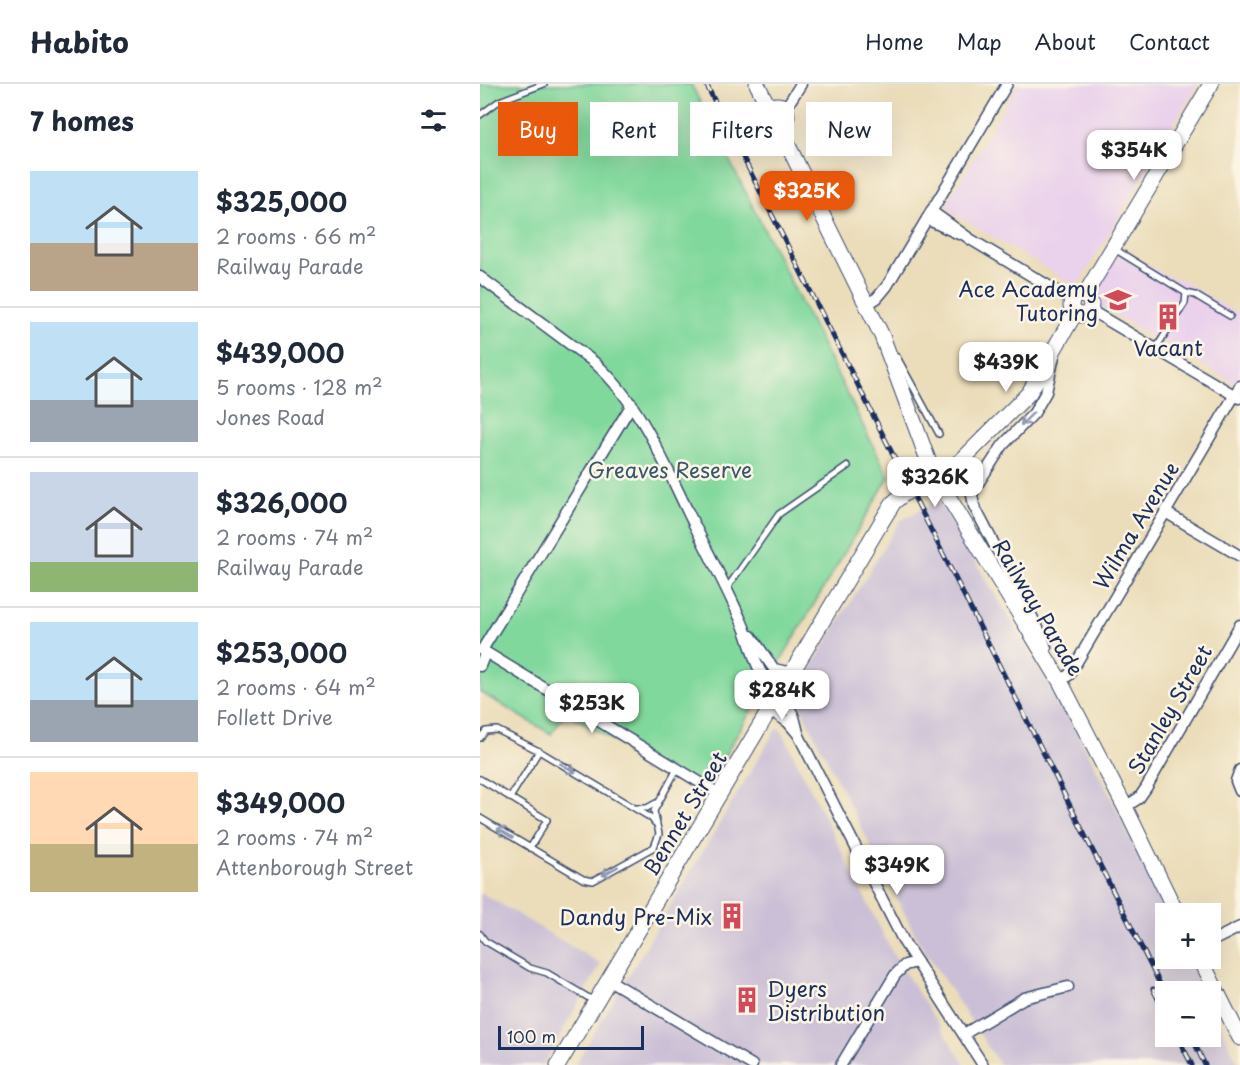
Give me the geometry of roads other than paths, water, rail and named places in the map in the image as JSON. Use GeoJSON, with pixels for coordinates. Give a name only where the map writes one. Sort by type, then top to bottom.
{"type":"FeatureCollection","features":[{"type":"Feature","properties":{"kind":"main road"},"geometry":{"type":"LineString","coordinates":[[757,84],[771,102]]}},
{"type":"Feature","properties":{"kind":"main road","name":"Bennet Street"},"geometry":{"type":"LineString","coordinates":[[561,1064],[719,794],[895,501],[961,461],[1027,395],[1211,84]]}},
{"type":"Feature","properties":{"kind":"main road","name":"Railway Parade"},"geometry":{"type":"LineString","coordinates":[[793,156],[876,324],[894,365],[925,456],[935,476],[1057,675],[1172,903]]}},
{"type":"Feature","properties":{"kind":"main road"},"geometry":{"type":"LineString","coordinates":[[1206,969],[1240,1038]]}},
{"type":"Feature","properties":{"kind":"street"},"geometry":{"type":"LineString","coordinates":[[784,102],[801,84]]}},
{"type":"Feature","properties":{"kind":"street"},"geometry":{"type":"LineString","coordinates":[[866,304],[877,298],[884,290],[1007,84]]}},
{"type":"Feature","properties":{"kind":"street"},"geometry":{"type":"LineString","coordinates":[[929,215],[946,229],[970,239],[1155,350],[1238,393]]}},
{"type":"Feature","properties":{"kind":"street"},"geometry":{"type":"LineString","coordinates":[[480,277],[594,362],[632,404],[655,444],[726,588],[743,624],[762,677],[775,701],[793,711],[798,734],[904,942],[983,1065]]}},
{"type":"Feature","properties":{"kind":"street"},"geometry":{"type":"LineString","coordinates":[[1056,347],[1047,391],[1034,412],[1003,445],[975,488],[972,497],[974,506],[1041,634],[1057,675]]}},
{"type":"Feature","properties":{"kind":"street","name":"Wilma Avenue"},"geometry":{"type":"LineString","coordinates":[[1057,675],[1073,669],[1238,393]]}},
{"type":"Feature","properties":{"kind":"street"},"geometry":{"type":"LineString","coordinates":[[480,666],[482,650],[632,404]]}},
{"type":"Feature","properties":{"kind":"street"},"geometry":{"type":"LineString","coordinates":[[1165,512],[1240,556]]}},
{"type":"Feature","properties":{"kind":"street"},"geometry":{"type":"LineString","coordinates":[[743,624],[772,668],[792,673]]}},
{"type":"Feature","properties":{"kind":"street","name":"Stanley Street"},"geometry":{"type":"LineString","coordinates":[[1125,807],[1137,800],[1144,792],[1240,625]]}},
{"type":"Feature","properties":{"kind":"street"},"geometry":{"type":"LineString","coordinates":[[482,650],[719,794]]}},
{"type":"Feature","properties":{"kind":"street"},"geometry":{"type":"LineString","coordinates":[[1240,770],[1236,781],[1240,791]]}},
{"type":"Feature","properties":{"kind":"street"},"geometry":{"type":"LineString","coordinates":[[1221,936],[1240,927]]}},
{"type":"Feature","properties":{"kind":"street"},"geometry":{"type":"LineString","coordinates":[[841,1065],[895,975],[905,965],[916,962]]}},
{"type":"Feature","properties":{"kind":"street"},"geometry":{"type":"LineString","coordinates":[[609,980],[752,1065]]}},
{"type":"Feature","properties":{"kind":"street"},"geometry":{"type":"LineString","coordinates":[[964,1034],[1024,998],[1068,987]]}},
{"type":"Feature","properties":{"kind":"lane"},"geometry":{"type":"LineString","coordinates":[[480,115],[499,101],[544,84]]}},
{"type":"Feature","properties":{"kind":"lane"},"geometry":{"type":"LineString","coordinates":[[1113,248],[1186,293],[1195,295],[1230,316]]}},
{"type":"Feature","properties":{"kind":"lane"},"geometry":{"type":"LineString","coordinates":[[1155,350],[1185,303],[1186,293]]}},
{"type":"Feature","properties":{"kind":"lane"},"geometry":{"type":"LineString","coordinates":[[876,324],[905,370],[939,434]]}},
{"type":"Feature","properties":{"kind":"lane"},"geometry":{"type":"LineString","coordinates":[[726,588],[779,514],[848,466]]}},
{"type":"Feature","properties":{"kind":"lane"},"geometry":{"type":"LineString","coordinates":[[480,738],[486,731],[495,730],[539,751],[653,818],[659,830]]}},
{"type":"Feature","properties":{"kind":"lane"},"geometry":{"type":"LineString","coordinates":[[510,798],[539,751]]}},
{"type":"Feature","properties":{"kind":"lane"},"geometry":{"type":"LineString","coordinates":[[634,807],[654,806],[677,769]]}},
{"type":"Feature","properties":{"kind":"lane"},"geometry":{"type":"LineString","coordinates":[[480,779],[546,820],[530,848]]}},
{"type":"Feature","properties":{"kind":"lane"},"geometry":{"type":"LineString","coordinates":[[480,818],[591,882],[652,850],[658,839],[659,830],[654,814],[659,800]]}},
{"type":"Feature","properties":{"kind":"lane"},"geometry":{"type":"LineString","coordinates":[[480,934],[484,941],[530,968],[547,973],[596,1002]]}},
{"type":"Feature","properties":{"kind":"railway"},"geometry":{"type":"LineString","coordinates":[[706,84],[1158,981]]}},
{"type":"Feature","properties":{"kind":"railway"},"geometry":{"type":"LineString","coordinates":[[1153,989],[1155,993]]}},
{"type":"Feature","properties":{"kind":"railway"},"geometry":{"type":"LineString","coordinates":[[1183,1047],[1192,1065]]}},
{"type":"Feature","properties":{"kind":"railway"},"geometry":{"type":"LineString","coordinates":[[1196,1047],[1205,1065]]}},
{"type":"Feature","properties":{"kind":"place","name":"Ace Academy Tutoring"},"geometry":{"type":"Point","coordinates":[1118,300]}},
{"type":"Feature","properties":{"kind":"place","name":"Vacant"},"geometry":{"type":"Point","coordinates":[1168,317]}},
{"type":"Feature","properties":{"kind":"place","name":"Dandy Pre-Mix"},"geometry":{"type":"Point","coordinates":[732,916]}},
{"type":"Feature","properties":{"kind":"place","name":"Dyers Distribution"},"geometry":{"type":"Point","coordinates":[747,1000]}},
{"type":"Feature","properties":{"kind":"park label","name":"Greaves Reserve"},"geometry":{"type":"Point","coordinates":[670,469]}}]}
